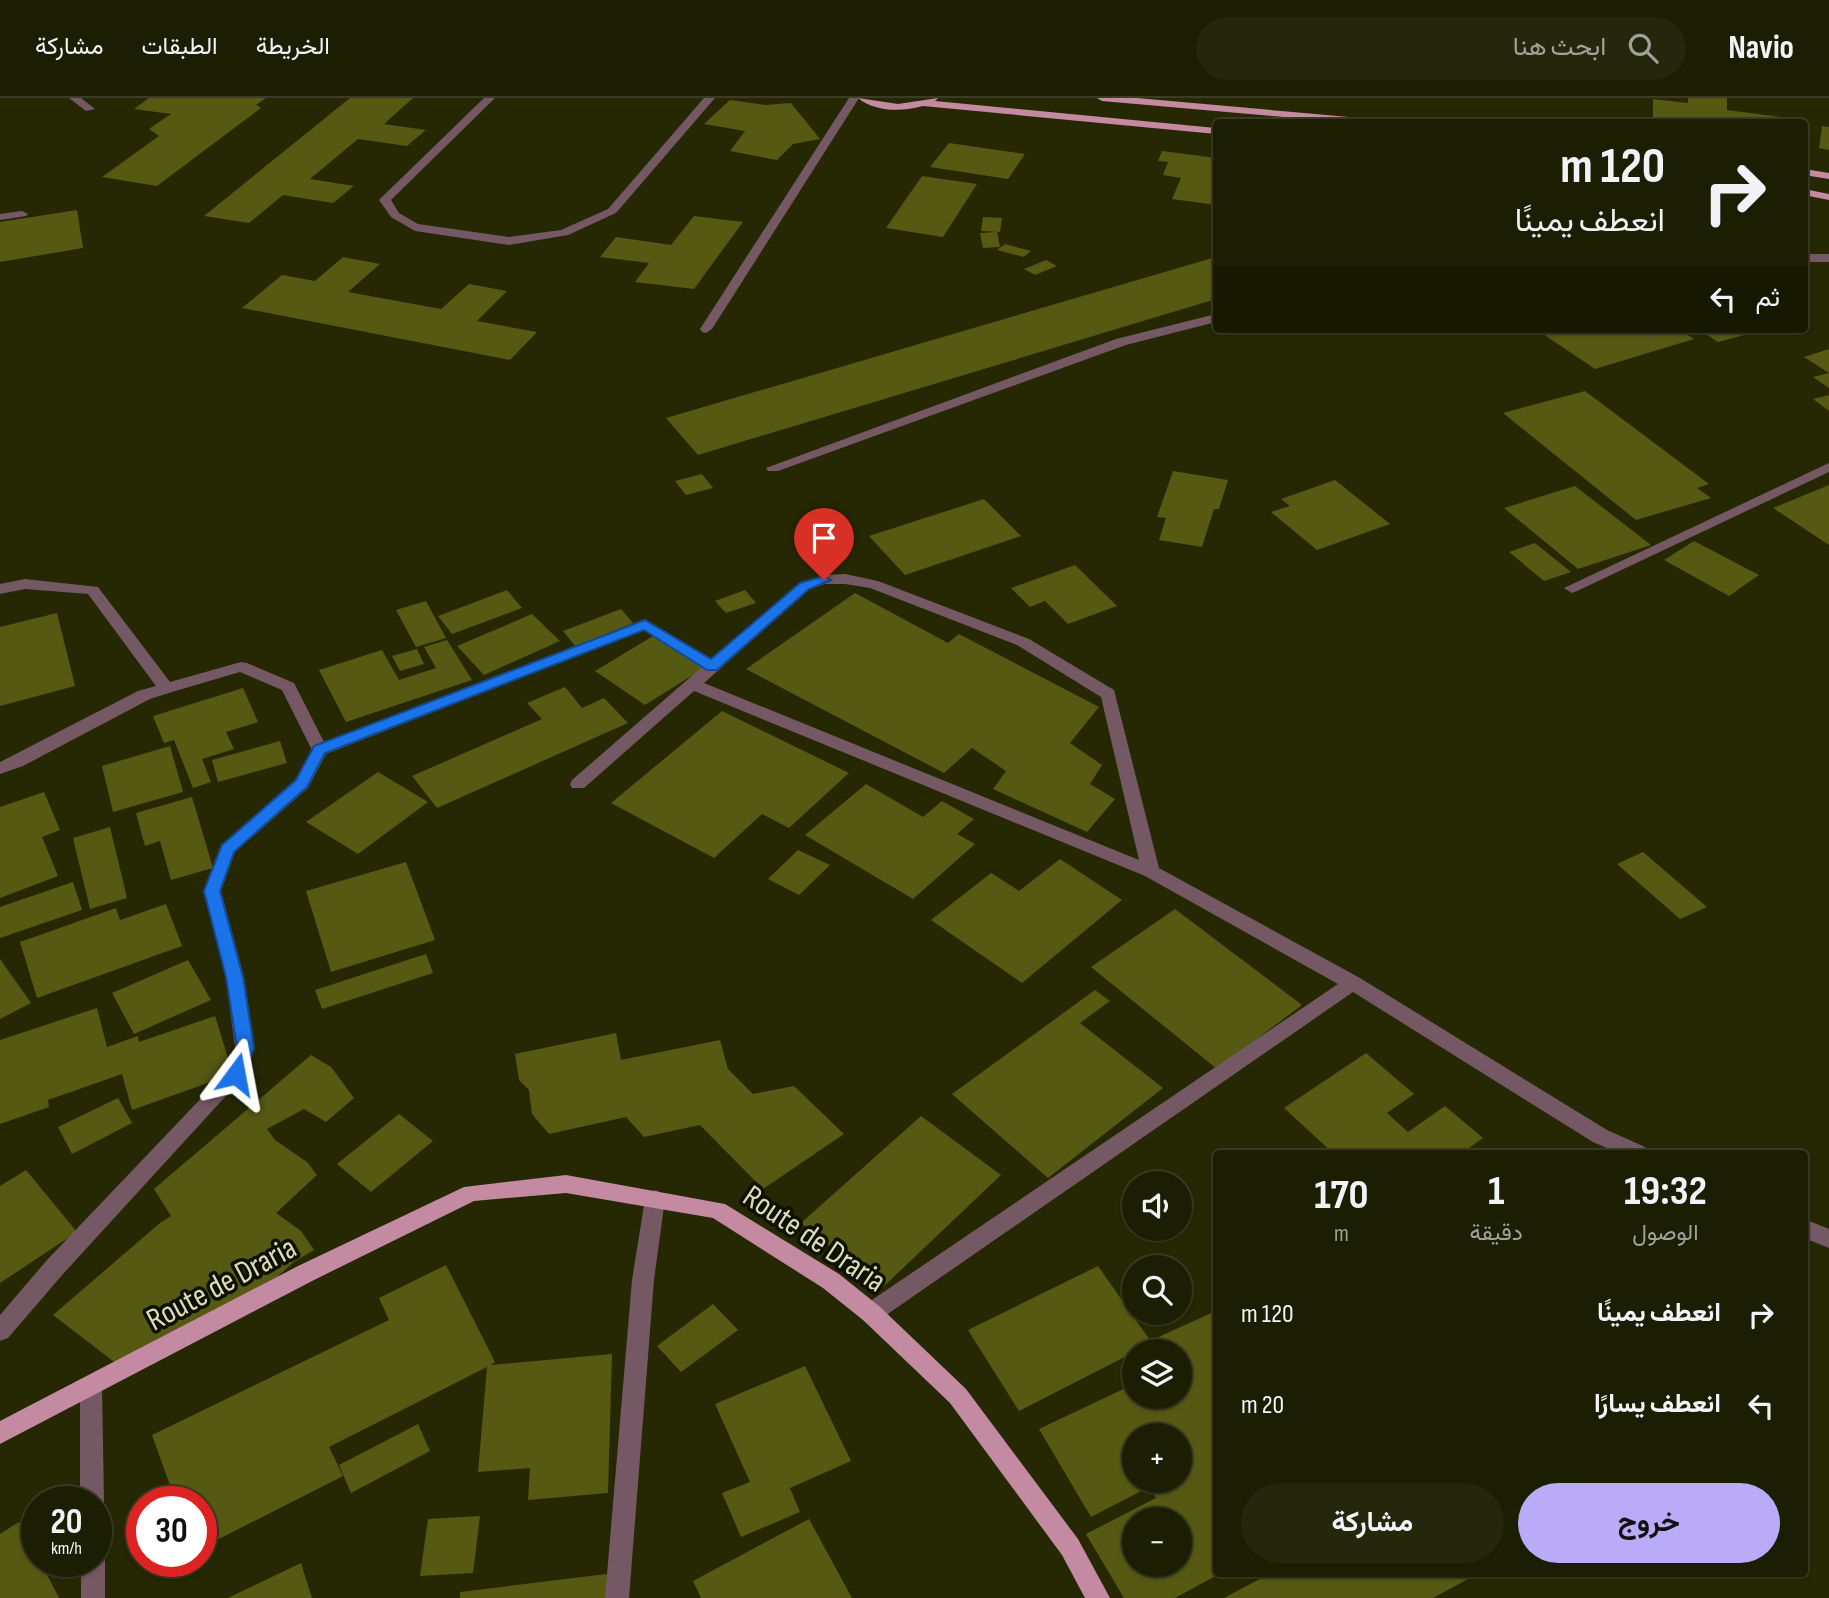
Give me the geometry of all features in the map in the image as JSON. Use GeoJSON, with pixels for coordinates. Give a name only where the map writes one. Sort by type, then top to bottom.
{"type":"FeatureCollection","features":[{"type":"Feature","properties":{"kind":"main road"},"geometry":{"type":"LineString","coordinates":[[859,98],[891,107],[929,101],[1213,131]]}},
{"type":"Feature","properties":{"kind":"main road"},"geometry":{"type":"LineString","coordinates":[[1102,98],[1337,119]]}},
{"type":"Feature","properties":{"kind":"main road"},"geometry":{"type":"LineString","coordinates":[[1808,173],[1829,176]]}},
{"type":"Feature","properties":{"kind":"main road"},"geometry":{"type":"LineString","coordinates":[[1808,193],[1829,197]]}},
{"type":"Feature","properties":{"kind":"main road","name":"Route de Draria"},"geometry":{"type":"LineString","coordinates":[[0,1433],[306,1273],[471,1193],[566,1184],[718,1210],[831,1280],[871,1313],[958,1396],[1070,1547],[1098,1598]]}},
{"type":"Feature","properties":{"kind":"street"},"geometry":{"type":"LineString","coordinates":[[74,98],[90,109]]}},
{"type":"Feature","properties":{"kind":"street"},"geometry":{"type":"LineString","coordinates":[[490,98],[385,201],[395,215],[415,227],[509,241],[564,233],[612,211],[710,98]]}},
{"type":"Feature","properties":{"kind":"street"},"geometry":{"type":"LineString","coordinates":[[706,329],[859,98]]}},
{"type":"Feature","properties":{"kind":"street"},"geometry":{"type":"LineString","coordinates":[[0,217],[22,214]]}},
{"type":"Feature","properties":{"kind":"street"},"geometry":{"type":"LineString","coordinates":[[1808,258],[1829,258]]}},
{"type":"Feature","properties":{"kind":"street"},"geometry":{"type":"LineString","coordinates":[[774,468],[1121,342],[1213,319]]}},
{"type":"Feature","properties":{"kind":"street"},"geometry":{"type":"LineString","coordinates":[[1572,587],[1829,467]]}},
{"type":"Feature","properties":{"kind":"street"},"geometry":{"type":"LineString","coordinates":[[578,784],[805,586],[824,580],[845,579],[873,584],[1023,642],[1108,694],[1151,872]]}},
{"type":"Feature","properties":{"kind":"street"},"geometry":{"type":"LineString","coordinates":[[0,589],[25,584],[93,590],[166,688]]}},
{"type":"Feature","properties":{"kind":"street"},"geometry":{"type":"LineString","coordinates":[[0,1331],[55,1267],[236,1074],[245,1048],[235,977],[212,891],[227,849],[302,784],[320,750],[645,624],[712,666]]}},
{"type":"Feature","properties":{"kind":"street"},"geometry":{"type":"LineString","coordinates":[[0,768],[17,762],[144,695],[241,667],[288,687],[320,750]]}},
{"type":"Feature","properties":{"kind":"street"},"geometry":{"type":"LineString","coordinates":[[692,684],[1151,872],[1353,983],[1600,1136],[1630,1150]]}},
{"type":"Feature","properties":{"kind":"street"},"geometry":{"type":"LineString","coordinates":[[871,1313],[1353,983]]}},
{"type":"Feature","properties":{"kind":"street"},"geometry":{"type":"LineString","coordinates":[[617,1598],[643,1280],[655,1199]]}},
{"type":"Feature","properties":{"kind":"street"},"geometry":{"type":"LineString","coordinates":[[1808,1230],[1829,1239]]}},
{"type":"Feature","properties":{"kind":"street"},"geometry":{"type":"LineString","coordinates":[[91,1387],[92,1486]]}},
{"type":"Feature","properties":{"kind":"street"},"geometry":{"type":"LineString","coordinates":[[93,1577],[93,1598]]}},
{"type":"Feature","properties":{"kind":"building"},"geometry":{"type":"Polygon","coordinates":[[[149,98],[266,98],[256,105],[261,108],[157,186],[102,177],[159,136],[149,129],[171,114],[134,109],[149,98]]]}},
{"type":"Feature","properties":{"kind":"building"},"geometry":{"type":"Polygon","coordinates":[[[350,98],[413,98],[384,124],[426,130],[407,146],[358,139],[310,179],[354,186],[333,203],[283,195],[249,223],[204,216],[350,98]]]}},
{"type":"Feature","properties":{"kind":"building"},"geometry":{"type":"Polygon","coordinates":[[[1688,98],[1727,98],[1727,110],[1787,119],[1653,119],[1653,99],[1688,103],[1688,98]]]}},
{"type":"Feature","properties":{"kind":"building"},"geometry":{"type":"Polygon","coordinates":[[[730,100],[765,105],[791,103],[820,139],[793,144],[777,160],[730,151],[745,131],[704,124],[730,100]]]}},
{"type":"Feature","properties":{"kind":"building"},"geometry":{"type":"Polygon","coordinates":[[[1822,126],[1829,127],[1829,150],[1819,148],[1822,126]]]}},
{"type":"Feature","properties":{"kind":"building"},"geometry":{"type":"Polygon","coordinates":[[[949,143],[1025,154],[1008,179],[930,167],[949,143]]]}},
{"type":"Feature","properties":{"kind":"building"},"geometry":{"type":"Polygon","coordinates":[[[1162,151],[1213,158],[1213,205],[1172,199],[1181,178],[1163,175],[1168,162],[1158,161],[1162,151]]]}},
{"type":"Feature","properties":{"kind":"building"},"geometry":{"type":"Polygon","coordinates":[[[922,176],[977,184],[943,237],[886,228],[922,176]]]}},
{"type":"Feature","properties":{"kind":"building"},"geometry":{"type":"Polygon","coordinates":[[[77,210],[83,248],[0,262],[0,222],[77,210]]]}},
{"type":"Feature","properties":{"kind":"building"},"geometry":{"type":"Polygon","coordinates":[[[694,216],[743,222],[694,289],[635,282],[649,263],[600,257],[616,237],[671,245],[694,216]]]}},
{"type":"Feature","properties":{"kind":"building"},"geometry":{"type":"Polygon","coordinates":[[[983,217],[1002,218],[1000,232],[981,231],[983,217]]]}},
{"type":"Feature","properties":{"kind":"building"},"geometry":{"type":"Polygon","coordinates":[[[997,232],[1000,247],[983,248],[980,233],[997,232]]]}},
{"type":"Feature","properties":{"kind":"building"},"geometry":{"type":"Polygon","coordinates":[[[1005,244],[1031,251],[1024,257],[997,250],[1005,244]]]}},
{"type":"Feature","properties":{"kind":"building"},"geometry":{"type":"Polygon","coordinates":[[[343,257],[380,264],[348,292],[441,309],[469,284],[507,291],[477,321],[537,332],[510,360],[242,308],[282,275],[315,281],[343,257]]]}},
{"type":"Feature","properties":{"kind":"building"},"geometry":{"type":"Polygon","coordinates":[[[1213,258],[1213,300],[698,455],[666,418],[1213,258]]]}},
{"type":"Feature","properties":{"kind":"building"},"geometry":{"type":"Polygon","coordinates":[[[1046,260],[1057,266],[1035,275],[1024,269],[1046,260]]]}},
{"type":"Feature","properties":{"kind":"building"},"geometry":{"type":"Polygon","coordinates":[[[1541,333],[1685,333],[1694,339],[1595,369],[1541,333]]]}},
{"type":"Feature","properties":{"kind":"building"},"geometry":{"type":"Polygon","coordinates":[[[1704,333],[1752,333],[1718,342],[1704,333]]]}},
{"type":"Feature","properties":{"kind":"building"},"geometry":{"type":"Polygon","coordinates":[[[1829,349],[1829,373],[1804,357],[1829,349]]]}},
{"type":"Feature","properties":{"kind":"building"},"geometry":{"type":"Polygon","coordinates":[[[1829,373],[1829,388],[1813,377],[1829,373]]]}},
{"type":"Feature","properties":{"kind":"building"},"geometry":{"type":"Polygon","coordinates":[[[1585,391],[1709,484],[1697,488],[1711,498],[1636,520],[1503,413],[1585,391]]]}},
{"type":"Feature","properties":{"kind":"building"},"geometry":{"type":"Polygon","coordinates":[[[1829,395],[1829,411],[1813,399],[1829,395]]]}},
{"type":"Feature","properties":{"kind":"building"},"geometry":{"type":"Polygon","coordinates":[[[1173,471],[1228,480],[1219,509],[1214,509],[1202,547],[1159,540],[1166,518],[1157,517],[1173,471]]]}},
{"type":"Feature","properties":{"kind":"building"},"geometry":{"type":"Polygon","coordinates":[[[702,474],[713,488],[686,495],[675,481],[702,474]]]}},
{"type":"Feature","properties":{"kind":"building"},"geometry":{"type":"Polygon","coordinates":[[[1335,480],[1390,524],[1317,550],[1271,512],[1290,506],[1281,499],[1335,480]]]}},
{"type":"Feature","properties":{"kind":"building"},"geometry":{"type":"Polygon","coordinates":[[[1829,485],[1829,545],[1773,508],[1829,485]]]}},
{"type":"Feature","properties":{"kind":"building"},"geometry":{"type":"Polygon","coordinates":[[[1575,486],[1651,545],[1578,569],[1504,508],[1575,486]]]}},
{"type":"Feature","properties":{"kind":"building"},"geometry":{"type":"Polygon","coordinates":[[[984,499],[1021,536],[905,575],[869,536],[984,499]]]}},
{"type":"Feature","properties":{"kind":"building"},"geometry":{"type":"Polygon","coordinates":[[[1694,541],[1759,575],[1729,596],[1664,560],[1694,541]]]}},
{"type":"Feature","properties":{"kind":"building"},"geometry":{"type":"Polygon","coordinates":[[[1535,543],[1571,572],[1544,581],[1509,552],[1535,543]]]}},
{"type":"Feature","properties":{"kind":"building"},"geometry":{"type":"Polygon","coordinates":[[[1075,565],[1117,606],[1068,624],[1045,601],[1030,607],[1011,588],[1075,565]]]}},
{"type":"Feature","properties":{"kind":"building"},"geometry":{"type":"Polygon","coordinates":[[[507,590],[522,608],[452,634],[438,616],[507,590]]]}},
{"type":"Feature","properties":{"kind":"building"},"geometry":{"type":"Polygon","coordinates":[[[745,590],[756,603],[726,613],[715,601],[745,590]]]}},
{"type":"Feature","properties":{"kind":"building"},"geometry":{"type":"Polygon","coordinates":[[[855,593],[948,643],[959,634],[1099,707],[1070,743],[1102,765],[1090,784],[1115,799],[1087,832],[993,789],[1006,771],[972,748],[944,773],[746,669],[855,593]]]}},
{"type":"Feature","properties":{"kind":"building"},"geometry":{"type":"Polygon","coordinates":[[[426,601],[446,638],[416,647],[396,610],[426,601]]]}},
{"type":"Feature","properties":{"kind":"building"},"geometry":{"type":"Polygon","coordinates":[[[621,609],[633,623],[575,646],[563,631],[621,609]]]}},
{"type":"Feature","properties":{"kind":"building"},"geometry":{"type":"Polygon","coordinates":[[[57,613],[75,686],[0,706],[0,627],[57,613]]]}},
{"type":"Feature","properties":{"kind":"building"},"geometry":{"type":"Polygon","coordinates":[[[532,614],[560,641],[484,675],[457,646],[532,614]]]}},
{"type":"Feature","properties":{"kind":"building"},"geometry":{"type":"Polygon","coordinates":[[[653,636],[704,668],[645,705],[595,671],[653,636]]]}},
{"type":"Feature","properties":{"kind":"building"},"geometry":{"type":"Polygon","coordinates":[[[447,640],[472,680],[346,722],[319,670],[382,650],[399,680],[436,668],[424,647],[447,640]]]}},
{"type":"Feature","properties":{"kind":"building"},"geometry":{"type":"Polygon","coordinates":[[[417,649],[424,664],[400,671],[392,656],[417,649]]]}},
{"type":"Feature","properties":{"kind":"building"},"geometry":{"type":"Polygon","coordinates":[[[565,687],[582,708],[604,698],[628,723],[437,808],[412,776],[542,719],[527,703],[565,687]]]}},
{"type":"Feature","properties":{"kind":"building"},"geometry":{"type":"Polygon","coordinates":[[[243,688],[258,722],[226,732],[234,749],[202,759],[211,782],[193,788],[174,740],[164,743],[153,716],[243,688]]]}},
{"type":"Feature","properties":{"kind":"building"},"geometry":{"type":"Polygon","coordinates":[[[722,711],[849,773],[789,828],[762,814],[714,858],[611,803],[722,711]]]}},
{"type":"Feature","properties":{"kind":"building"},"geometry":{"type":"Polygon","coordinates":[[[280,741],[287,763],[218,782],[212,760],[280,741]]]}},
{"type":"Feature","properties":{"kind":"building"},"geometry":{"type":"Polygon","coordinates":[[[170,746],[183,792],[113,812],[102,766],[170,746]]]}},
{"type":"Feature","properties":{"kind":"building"},"geometry":{"type":"Polygon","coordinates":[[[378,772],[428,802],[358,854],[306,822],[378,772]]]}},
{"type":"Feature","properties":{"kind":"building"},"geometry":{"type":"Polygon","coordinates":[[[866,784],[923,817],[942,801],[974,819],[957,834],[975,844],[913,899],[805,835],[866,784]]]}},
{"type":"Feature","properties":{"kind":"building"},"geometry":{"type":"Polygon","coordinates":[[[44,792],[60,830],[42,837],[58,876],[0,898],[0,807],[44,792]]]}},
{"type":"Feature","properties":{"kind":"building"},"geometry":{"type":"Polygon","coordinates":[[[192,797],[213,868],[171,880],[160,841],[145,846],[136,813],[192,797]]]}},
{"type":"Feature","properties":{"kind":"building"},"geometry":{"type":"Polygon","coordinates":[[[110,827],[127,898],[90,909],[73,838],[110,827]]]}},
{"type":"Feature","properties":{"kind":"building"},"geometry":{"type":"Polygon","coordinates":[[[798,850],[830,865],[799,895],[768,879],[798,850]]]}},
{"type":"Feature","properties":{"kind":"building"},"geometry":{"type":"Polygon","coordinates":[[[1643,852],[1707,907],[1680,919],[1617,864],[1643,852]]]}},
{"type":"Feature","properties":{"kind":"building"},"geometry":{"type":"Polygon","coordinates":[[[1060,859],[1122,900],[1022,983],[931,920],[991,873],[1019,891],[1060,859]]]}},
{"type":"Feature","properties":{"kind":"building"},"geometry":{"type":"Polygon","coordinates":[[[406,862],[435,940],[331,972],[306,891],[406,862]]]}},
{"type":"Feature","properties":{"kind":"building"},"geometry":{"type":"Polygon","coordinates":[[[73,882],[82,910],[0,938],[0,907],[73,882]]]}},
{"type":"Feature","properties":{"kind":"building"},"geometry":{"type":"Polygon","coordinates":[[[166,904],[182,946],[37,998],[20,942],[116,908],[120,920],[166,904]]]}},
{"type":"Feature","properties":{"kind":"building"},"geometry":{"type":"Polygon","coordinates":[[[1175,909],[1302,1005],[1217,1069],[1091,967],[1175,909]]]}},
{"type":"Feature","properties":{"kind":"building"},"geometry":{"type":"Polygon","coordinates":[[[426,954],[433,973],[322,1009],[315,990],[426,954]]]}},
{"type":"Feature","properties":{"kind":"building"},"geometry":{"type":"Polygon","coordinates":[[[0,959],[31,1003],[0,1019],[0,959]]]}},
{"type":"Feature","properties":{"kind":"building"},"geometry":{"type":"Polygon","coordinates":[[[188,960],[211,1000],[134,1034],[112,993],[188,960]]]}},
{"type":"Feature","properties":{"kind":"building"},"geometry":{"type":"Polygon","coordinates":[[[1095,990],[1110,1001],[1080,1023],[1163,1088],[1048,1178],[952,1094],[1095,990]]]}},
{"type":"Feature","properties":{"kind":"building"},"geometry":{"type":"Polygon","coordinates":[[[97,1008],[107,1047],[138,1036],[139,1042],[215,1016],[233,1074],[132,1110],[122,1074],[48,1100],[49,1107],[0,1124],[0,1040],[97,1008]]]}},
{"type":"Feature","properties":{"kind":"building"},"geometry":{"type":"Polygon","coordinates":[[[616,1033],[621,1060],[720,1040],[728,1069],[753,1094],[794,1086],[844,1134],[763,1189],[700,1125],[644,1137],[626,1117],[549,1134],[532,1114],[529,1090],[519,1080],[515,1054],[616,1033]]]}},
{"type":"Feature","properties":{"kind":"building"},"geometry":{"type":"Polygon","coordinates":[[[1366,1053],[1414,1094],[1387,1113],[1408,1132],[1445,1106],[1483,1138],[1466,1150],[1330,1150],[1284,1108],[1366,1053]]]}},
{"type":"Feature","properties":{"kind":"building"},"geometry":{"type":"Polygon","coordinates":[[[311,1055],[331,1067],[354,1098],[326,1122],[304,1109],[267,1129],[275,1140],[307,1162],[317,1175],[276,1213],[301,1231],[314,1250],[277,1277],[122,1368],[53,1315],[171,1216],[154,1189],[311,1055]]]}},
{"type":"Feature","properties":{"kind":"building"},"geometry":{"type":"Polygon","coordinates":[[[118,1098],[132,1123],[72,1154],[58,1127],[118,1098]]]}},
{"type":"Feature","properties":{"kind":"building"},"geometry":{"type":"Polygon","coordinates":[[[399,1114],[433,1141],[371,1192],[337,1164],[399,1114]]]}},
{"type":"Feature","properties":{"kind":"building"},"geometry":{"type":"Polygon","coordinates":[[[921,1116],[1001,1175],[882,1288],[801,1223],[921,1116]]]}},
{"type":"Feature","properties":{"kind":"building"},"geometry":{"type":"Polygon","coordinates":[[[26,1170],[77,1232],[0,1283],[0,1186],[26,1170]]]}},
{"type":"Feature","properties":{"kind":"building"},"geometry":{"type":"Polygon","coordinates":[[[446,1265],[495,1362],[491,1365],[612,1354],[608,1493],[528,1500],[530,1468],[478,1472],[487,1367],[329,1447],[343,1476],[217,1540],[217,1486],[170,1486],[152,1435],[389,1320],[379,1298],[446,1265]]]}},
{"type":"Feature","properties":{"kind":"building"},"geometry":{"type":"Polygon","coordinates":[[[1098,1266],[1122,1300],[1122,1325],[1139,1325],[1149,1339],[1122,1339],[1122,1358],[1019,1411],[968,1330],[1098,1266]]]}},
{"type":"Feature","properties":{"kind":"building"},"geometry":{"type":"Polygon","coordinates":[[[713,1304],[738,1330],[681,1372],[657,1346],[713,1304]]]}},
{"type":"Feature","properties":{"kind":"building"},"geometry":{"type":"Polygon","coordinates":[[[1213,1312],[1214,1577],[1175,1598],[1124,1598],[1086,1534],[1122,1515],[1122,1577],[1192,1577],[1192,1507],[1138,1507],[1156,1498],[1153,1493],[1192,1493],[1192,1423],[1122,1423],[1122,1493],[1137,1493],[1091,1517],[1039,1429],[1122,1390],[1122,1409],[1192,1409],[1192,1339],[1154,1339],[1185,1325],[1192,1325],[1192,1322],[1213,1312]]]}},
{"type":"Feature","properties":{"kind":"building"},"geometry":{"type":"Polygon","coordinates":[[[805,1366],[851,1461],[790,1488],[800,1512],[741,1537],[722,1493],[750,1482],[715,1404],[805,1366]]]}},
{"type":"Feature","properties":{"kind":"building"},"geometry":{"type":"Polygon","coordinates":[[[418,1424],[430,1451],[351,1493],[339,1465],[418,1424]]]}},
{"type":"Feature","properties":{"kind":"building"},"geometry":{"type":"Polygon","coordinates":[[[480,1516],[473,1573],[420,1576],[428,1519],[480,1516]]]}},
{"type":"Feature","properties":{"kind":"building"},"geometry":{"type":"Polygon","coordinates":[[[809,1519],[852,1598],[701,1598],[693,1581],[809,1519]]]}},
{"type":"Feature","properties":{"kind":"building"},"geometry":{"type":"Polygon","coordinates":[[[19,1522],[21,1577],[48,1577],[59,1598],[0,1598],[0,1534],[19,1522]]]}},
{"type":"Feature","properties":{"kind":"building"},"geometry":{"type":"Polygon","coordinates":[[[301,1563],[312,1598],[228,1598],[301,1563]]]}},
{"type":"Feature","properties":{"kind":"building"},"geometry":{"type":"Polygon","coordinates":[[[607,1574],[607,1598],[460,1598],[460,1592],[607,1574]]]}},
{"type":"Feature","properties":{"kind":"building"},"geometry":{"type":"Polygon","coordinates":[[[1263,1577],[1470,1578],[1433,1598],[1224,1598],[1263,1577]]]}},
{"type":"Feature","properties":{"kind":"route"},"geometry":{"type":"LineString","coordinates":[[236,1074],[245,1048],[235,977],[212,891],[227,849],[302,784],[320,750],[645,624],[712,666],[805,586],[824,580]]}}]}
